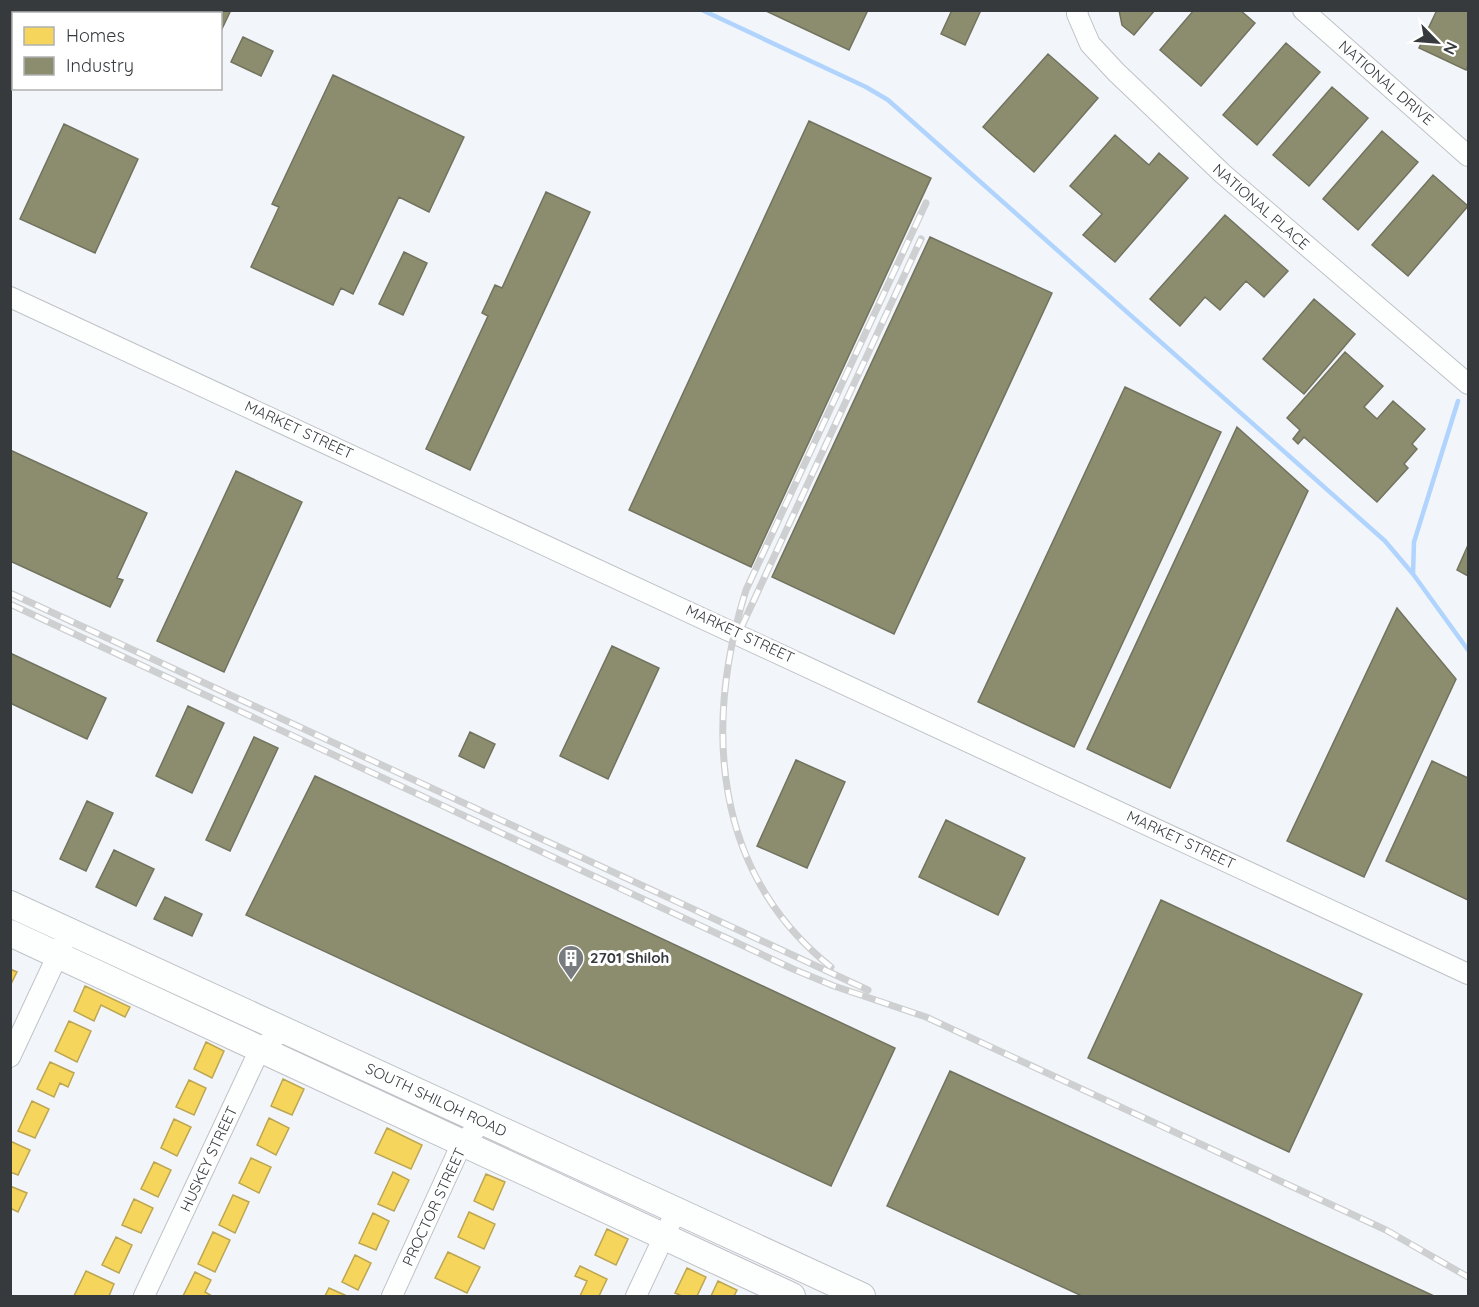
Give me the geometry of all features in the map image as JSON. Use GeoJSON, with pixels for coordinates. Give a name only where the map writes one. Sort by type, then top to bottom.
{"type":"FeatureCollection","features":[{"type":"Feature","properties":{"kind":"main road","name":"SOUTH SHILOH ROAD"},"geometry":{"type":"LineString","coordinates":[[10,904],[862,1296]]}},
{"type":"Feature","properties":{"kind":"main road","name":"SOUTH SHILOH ROAD"},"geometry":{"type":"LineString","coordinates":[[10,933],[792,1296]]}},
{"type":"Feature","properties":{"kind":"street","name":"NATIONAL PLACE"},"geometry":{"type":"LineString","coordinates":[[1078,10],[1077,14],[1090,44],[1186,139],[1223,174],[1468,384]]}},
{"type":"Feature","properties":{"kind":"street","name":"NATIONAL DRIVE"},"geometry":{"type":"LineString","coordinates":[[1303,10],[1468,156]]}},
{"type":"Feature","properties":{"kind":"street","name":"MARKET STREET"},"geometry":{"type":"LineString","coordinates":[[10,297],[715,622],[1468,974]]}},
{"type":"Feature","properties":{"kind":"street"},"geometry":{"type":"LineString","coordinates":[[10,1058],[69,932]]}},
{"type":"Feature","properties":{"kind":"street","name":"HUSKEY STREET"},"geometry":{"type":"LineString","coordinates":[[144,1296],[260,1049],[284,1030]]}},
{"type":"Feature","properties":{"kind":"street","name":"PROCTOR STREET"},"geometry":{"type":"LineString","coordinates":[[392,1296],[462,1143],[483,1122]]}},
{"type":"Feature","properties":{"kind":"street"},"geometry":{"type":"LineString","coordinates":[[636,1296],[676,1211]]}},
{"type":"Feature","properties":{"kind":"building: Homes"},"geometry":{"type":"Polygon","coordinates":[[[10,969],[17,972],[10,986],[10,969]]]}},
{"type":"Feature","properties":{"kind":"building: Homes"},"geometry":{"type":"Polygon","coordinates":[[[85,986],[130,1007],[125,1017],[101,1005],[94,1021],[74,1011],[85,986]]]}},
{"type":"Feature","properties":{"kind":"building: Homes"},"geometry":{"type":"Polygon","coordinates":[[[69,1021],[91,1031],[77,1062],[55,1051],[69,1021]]]}},
{"type":"Feature","properties":{"kind":"building: Homes"},"geometry":{"type":"Polygon","coordinates":[[[206,1042],[224,1051],[212,1078],[194,1069],[206,1042]]]}},
{"type":"Feature","properties":{"kind":"building: Homes"},"geometry":{"type":"Polygon","coordinates":[[[50,1062],[74,1073],[68,1087],[60,1083],[54,1097],[37,1089],[50,1062]]]}},
{"type":"Feature","properties":{"kind":"building: Homes"},"geometry":{"type":"Polygon","coordinates":[[[283,1079],[304,1089],[292,1115],[271,1106],[283,1079]]]}},
{"type":"Feature","properties":{"kind":"building: Homes"},"geometry":{"type":"Polygon","coordinates":[[[189,1080],[206,1088],[194,1115],[176,1107],[189,1080]]]}},
{"type":"Feature","properties":{"kind":"building: Homes"},"geometry":{"type":"Polygon","coordinates":[[[32,1101],[49,1109],[35,1138],[18,1131],[32,1101]]]}},
{"type":"Feature","properties":{"kind":"building: Homes"},"geometry":{"type":"Polygon","coordinates":[[[269,1118],[289,1128],[276,1155],[257,1145],[269,1118]]]}},
{"type":"Feature","properties":{"kind":"building: Homes"},"geometry":{"type":"Polygon","coordinates":[[[174,1119],[191,1127],[177,1156],[161,1148],[174,1119]]]}},
{"type":"Feature","properties":{"kind":"building: Homes"},"geometry":{"type":"Polygon","coordinates":[[[387,1128],[422,1145],[411,1169],[375,1153],[387,1128]]]}},
{"type":"Feature","properties":{"kind":"building: Homes"},"geometry":{"type":"Polygon","coordinates":[[[10,1141],[30,1150],[18,1175],[10,1172],[10,1141]]]}},
{"type":"Feature","properties":{"kind":"building: Homes"},"geometry":{"type":"Polygon","coordinates":[[[251,1158],[271,1167],[259,1193],[239,1183],[251,1158]]]}},
{"type":"Feature","properties":{"kind":"building: Homes"},"geometry":{"type":"Polygon","coordinates":[[[154,1162],[171,1170],[158,1197],[141,1189],[154,1162]]]}},
{"type":"Feature","properties":{"kind":"building: Homes"},"geometry":{"type":"Polygon","coordinates":[[[393,1172],[409,1180],[394,1211],[378,1204],[393,1172]]]}},
{"type":"Feature","properties":{"kind":"building: Homes"},"geometry":{"type":"Polygon","coordinates":[[[486,1174],[505,1182],[493,1210],[474,1201],[486,1174]]]}},
{"type":"Feature","properties":{"kind":"building: Homes"},"geometry":{"type":"Polygon","coordinates":[[[10,1186],[27,1193],[18,1212],[10,1208],[10,1186]]]}},
{"type":"Feature","properties":{"kind":"building: Homes"},"geometry":{"type":"Polygon","coordinates":[[[233,1195],[249,1202],[235,1233],[219,1225],[233,1195]]]}},
{"type":"Feature","properties":{"kind":"building: Homes"},"geometry":{"type":"Polygon","coordinates":[[[134,1199],[153,1208],[141,1233],[122,1225],[134,1199]]]}},
{"type":"Feature","properties":{"kind":"building: Homes"},"geometry":{"type":"Polygon","coordinates":[[[469,1212],[495,1224],[484,1249],[458,1237],[469,1212]]]}},
{"type":"Feature","properties":{"kind":"building: Homes"},"geometry":{"type":"Polygon","coordinates":[[[373,1213],[389,1221],[376,1250],[359,1243],[373,1213]]]}},
{"type":"Feature","properties":{"kind":"building: Homes"},"geometry":{"type":"Polygon","coordinates":[[[607,1229],[628,1239],[616,1265],[595,1255],[607,1229]]]}},
{"type":"Feature","properties":{"kind":"building: Homes"},"geometry":{"type":"Polygon","coordinates":[[[213,1232],[230,1240],[215,1272],[198,1264],[213,1232]]]}},
{"type":"Feature","properties":{"kind":"building: Homes"},"geometry":{"type":"Polygon","coordinates":[[[116,1237],[132,1245],[119,1273],[102,1265],[116,1237]]]}},
{"type":"Feature","properties":{"kind":"building: Homes"},"geometry":{"type":"Polygon","coordinates":[[[448,1252],[480,1267],[467,1293],[435,1278],[448,1252]]]}},
{"type":"Feature","properties":{"kind":"building: Homes"},"geometry":{"type":"Polygon","coordinates":[[[355,1255],[371,1263],[358,1290],[342,1282],[355,1255]]]}},
{"type":"Feature","properties":{"kind":"building: Homes"},"geometry":{"type":"Polygon","coordinates":[[[580,1266],[607,1279],[599,1296],[580,1296],[587,1281],[575,1276],[580,1266]]]}},
{"type":"Feature","properties":{"kind":"building: Homes"},"geometry":{"type":"Polygon","coordinates":[[[687,1268],[706,1277],[697,1296],[682,1296],[675,1293],[687,1268]]]}},
{"type":"Feature","properties":{"kind":"building: Homes"},"geometry":{"type":"Polygon","coordinates":[[[86,1271],[114,1284],[109,1296],[74,1296],[86,1271]]]}},
{"type":"Feature","properties":{"kind":"building: Homes"},"geometry":{"type":"Polygon","coordinates":[[[195,1272],[211,1280],[205,1292],[212,1296],[183,1296],[195,1272]]]}},
{"type":"Feature","properties":{"kind":"building: Homes"},"geometry":{"type":"Polygon","coordinates":[[[718,1281],[737,1290],[734,1296],[711,1296],[718,1281]]]}},
{"type":"Feature","properties":{"kind":"building: Homes"},"geometry":{"type":"Polygon","coordinates":[[[329,1288],[347,1296],[325,1296],[329,1288]]]}},
{"type":"Feature","properties":{"kind":"building: Industry"},"geometry":{"type":"Polygon","coordinates":[[[113,10],[231,10],[222,29],[222,12],[116,12],[113,10]]]}},
{"type":"Feature","properties":{"kind":"building: Industry"},"geometry":{"type":"Polygon","coordinates":[[[764,10],[868,10],[849,50],[764,10]]]}},
{"type":"Feature","properties":{"kind":"building: Industry"},"geometry":{"type":"Polygon","coordinates":[[[952,10],[981,10],[965,45],[941,34],[952,10]]]}},
{"type":"Feature","properties":{"kind":"building: Industry"},"geometry":{"type":"Polygon","coordinates":[[[1119,10],[1155,10],[1134,35],[1122,25],[1119,10]]]}},
{"type":"Feature","properties":{"kind":"building: Industry"},"geometry":{"type":"Polygon","coordinates":[[[1194,10],[1240,10],[1255,23],[1201,86],[1160,50],[1194,10]]]}},
{"type":"Feature","properties":{"kind":"building: Industry"},"geometry":{"type":"Polygon","coordinates":[[[1437,10],[1468,10],[1468,65],[1466,70],[1419,48],[1437,10]]]}},
{"type":"Feature","properties":{"kind":"building: Industry"},"geometry":{"type":"Polygon","coordinates":[[[243,37],[273,51],[261,76],[231,62],[243,37]]]}},
{"type":"Feature","properties":{"kind":"building: Industry"},"geometry":{"type":"Polygon","coordinates":[[[1286,43],[1320,72],[1257,145],[1223,115],[1286,43]]]}},
{"type":"Feature","properties":{"kind":"building: Industry"},"geometry":{"type":"Polygon","coordinates":[[[1048,54],[1098,98],[1034,172],[983,127],[1048,54]]]}},
{"type":"Feature","properties":{"kind":"building: Industry"},"geometry":{"type":"Polygon","coordinates":[[[333,75],[464,137],[429,212],[399,197],[353,294],[341,288],[333,305],[251,267],[279,207],[272,204],[333,75]]]}},
{"type":"Feature","properties":{"kind":"building: Industry"},"geometry":{"type":"Polygon","coordinates":[[[1332,87],[1368,118],[1309,186],[1273,155],[1332,87]]]}},
{"type":"Feature","properties":{"kind":"building: Industry"},"geometry":{"type":"Polygon","coordinates":[[[809,121],[931,178],[751,567],[629,510],[809,121]]]}},
{"type":"Feature","properties":{"kind":"building: Industry"},"geometry":{"type":"Polygon","coordinates":[[[64,124],[138,159],[95,253],[20,219],[64,124]]]}},
{"type":"Feature","properties":{"kind":"building: Industry"},"geometry":{"type":"Polygon","coordinates":[[[1382,131],[1418,162],[1358,230],[1323,199],[1382,131]]]}},
{"type":"Feature","properties":{"kind":"building: Industry"},"geometry":{"type":"Polygon","coordinates":[[[1115,135],[1149,165],[1159,153],[1188,178],[1115,262],[1083,235],[1102,214],[1070,186],[1115,135]]]}},
{"type":"Feature","properties":{"kind":"building: Industry"},"geometry":{"type":"Polygon","coordinates":[[[1433,175],[1468,206],[1408,276],[1372,245],[1433,175]]]}},
{"type":"Feature","properties":{"kind":"building: Industry"},"geometry":{"type":"Polygon","coordinates":[[[546,192],[590,212],[470,470],[426,449],[488,316],[482,313],[495,285],[502,288],[546,192]]]}},
{"type":"Feature","properties":{"kind":"building: Industry"},"geometry":{"type":"Polygon","coordinates":[[[1225,215],[1288,271],[1264,297],[1246,281],[1220,310],[1205,297],[1180,326],[1150,299],[1225,215]]]}},
{"type":"Feature","properties":{"kind":"building: Industry"},"geometry":{"type":"Polygon","coordinates":[[[930,237],[1052,293],[894,634],[772,577],[930,237]]]}},
{"type":"Feature","properties":{"kind":"building: Industry"},"geometry":{"type":"Polygon","coordinates":[[[404,252],[427,263],[403,315],[379,304],[404,252]]]}},
{"type":"Feature","properties":{"kind":"building: Industry"},"geometry":{"type":"Polygon","coordinates":[[[1314,299],[1355,334],[1304,394],[1263,359],[1314,299]]]}},
{"type":"Feature","properties":{"kind":"building: Industry"},"geometry":{"type":"Polygon","coordinates":[[[1345,352],[1383,386],[1364,407],[1377,419],[1393,401],[1425,429],[1412,444],[1417,449],[1404,464],[1408,468],[1377,502],[1304,437],[1298,444],[1293,439],[1300,430],[1287,418],[1345,352]]]}},
{"type":"Feature","properties":{"kind":"building: Industry"},"geometry":{"type":"Polygon","coordinates":[[[1125,387],[1221,432],[1074,747],[978,702],[1125,387]]]}},
{"type":"Feature","properties":{"kind":"building: Industry"},"geometry":{"type":"Polygon","coordinates":[[[1237,427],[1308,491],[1170,788],[1087,749],[1237,427]]]}},
{"type":"Feature","properties":{"kind":"building: Industry"},"geometry":{"type":"Polygon","coordinates":[[[10,450],[147,513],[117,578],[123,580],[110,607],[10,561],[10,450]]]}},
{"type":"Feature","properties":{"kind":"building: Industry"},"geometry":{"type":"Polygon","coordinates":[[[236,471],[302,502],[224,672],[157,641],[236,471]]]}},
{"type":"Feature","properties":{"kind":"building: Industry"},"geometry":{"type":"Polygon","coordinates":[[[1468,545],[1468,576],[1457,570],[1468,545]]]}},
{"type":"Feature","properties":{"kind":"building: Industry"},"geometry":{"type":"Polygon","coordinates":[[[1397,608],[1456,679],[1364,877],[1287,841],[1397,608]]]}},
{"type":"Feature","properties":{"kind":"building: Industry"},"geometry":{"type":"Polygon","coordinates":[[[612,646],[659,668],[608,779],[560,756],[612,646]]]}},
{"type":"Feature","properties":{"kind":"building: Industry"},"geometry":{"type":"Polygon","coordinates":[[[10,653],[106,698],[87,739],[10,703],[10,653]]]}},
{"type":"Feature","properties":{"kind":"building: Industry"},"geometry":{"type":"Polygon","coordinates":[[[188,706],[224,723],[192,793],[156,776],[188,706]]]}},
{"type":"Feature","properties":{"kind":"building: Industry"},"geometry":{"type":"Polygon","coordinates":[[[470,732],[495,744],[484,768],[459,756],[470,732]]]}},
{"type":"Feature","properties":{"kind":"building: Industry"},"geometry":{"type":"Polygon","coordinates":[[[254,737],[278,748],[230,851],[206,840],[254,737]]]}},
{"type":"Feature","properties":{"kind":"building: Industry"},"geometry":{"type":"Polygon","coordinates":[[[796,760],[845,782],[807,868],[757,846],[796,760]]]}},
{"type":"Feature","properties":{"kind":"building: Industry"},"geometry":{"type":"Polygon","coordinates":[[[1432,761],[1468,778],[1468,900],[1386,861],[1432,761]]]}},
{"type":"Feature","properties":{"kind":"building: Industry","name":"2701 Shiloh"},"geometry":{"type":"Polygon","coordinates":[[[315,776],[895,1048],[831,1186],[246,915],[315,776]]]}},
{"type":"Feature","properties":{"kind":"building: Industry"},"geometry":{"type":"Polygon","coordinates":[[[87,801],[113,813],[86,871],[60,859],[87,801]]]}},
{"type":"Feature","properties":{"kind":"building: Industry"},"geometry":{"type":"Polygon","coordinates":[[[946,820],[1025,858],[998,915],[919,877],[946,820]]]}},
{"type":"Feature","properties":{"kind":"building: Industry"},"geometry":{"type":"Polygon","coordinates":[[[114,850],[154,869],[136,906],[96,887],[114,850]]]}},
{"type":"Feature","properties":{"kind":"building: Industry"},"geometry":{"type":"Polygon","coordinates":[[[165,897],[202,914],[192,936],[154,919],[165,897]]]}},
{"type":"Feature","properties":{"kind":"building: Industry"},"geometry":{"type":"Polygon","coordinates":[[[1161,900],[1362,994],[1289,1152],[1088,1058],[1161,900]]]}},
{"type":"Feature","properties":{"kind":"building: Industry"},"geometry":{"type":"Polygon","coordinates":[[[950,1071],[1434,1296],[1082,1296],[887,1206],[950,1071]]]}},
{"type":"Feature","properties":{"kind":"waterway"},"geometry":{"type":"LineString","coordinates":[[702,10],[866,87],[888,100],[1385,541],[1413,574],[1468,650]]}},
{"type":"Feature","properties":{"kind":"waterway"},"geometry":{"type":"LineString","coordinates":[[1413,574],[1414,542],[1458,401]]}},
{"type":"Feature","properties":{"kind":"railway"},"geometry":{"type":"LineString","coordinates":[[831,967],[791,929],[762,887],[741,842],[728,794],[723,744],[725,692],[733,641],[746,590],[926,203]]}},
{"type":"Feature","properties":{"kind":"railway"},"geometry":{"type":"LineString","coordinates":[[741,628],[921,239]]}},
{"type":"Feature","properties":{"kind":"railway"},"geometry":{"type":"LineString","coordinates":[[10,593],[868,990]]}},
{"type":"Feature","properties":{"kind":"railway"},"geometry":{"type":"LineString","coordinates":[[10,604],[793,969],[834,986],[926,1017],[1386,1230],[1468,1277]]}},
{"type":"Feature","properties":{"kind":"place","name":"2701 Shiloh"},"geometry":{"type":"Point","coordinates":[571,981]}}]}
